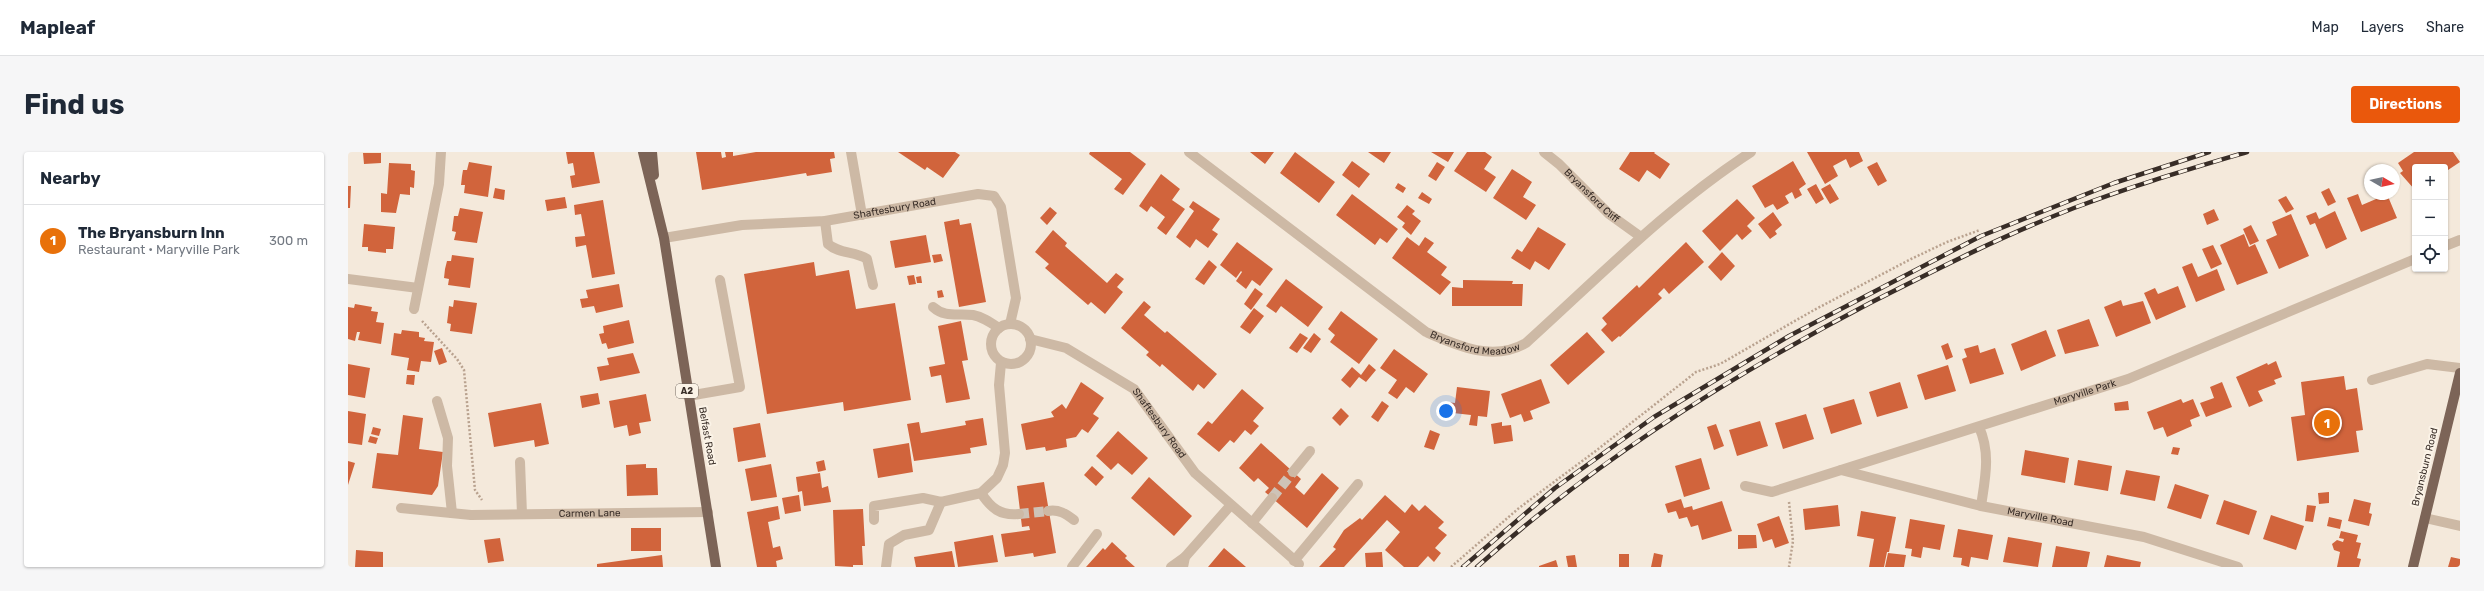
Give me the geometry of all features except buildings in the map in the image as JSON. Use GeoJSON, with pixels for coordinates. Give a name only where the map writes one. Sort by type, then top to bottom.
{"type":"FeatureCollection","features":[{"type":"Feature","properties":{"kind":"main road","name":"Belfast Road"},"geometry":{"type":"LineString","coordinates":[[643,152],[664,238],[716,567]]}},
{"type":"Feature","properties":{"kind":"main road","name":"Belfast Road"},"geometry":{"type":"LineString","coordinates":[[652,152],[659,215]]}},
{"type":"Feature","properties":{"kind":"main road","name":"Bryansburn Road"},"geometry":{"type":"LineString","coordinates":[[2413,567],[2460,373]]}},
{"type":"Feature","properties":{"kind":"street"},"geometry":{"type":"LineString","coordinates":[[414,309],[439,184],[441,152]]}},
{"type":"Feature","properties":{"kind":"street"},"geometry":{"type":"LineString","coordinates":[[851,152],[862,215]]}},
{"type":"Feature","properties":{"kind":"street","name":"Bryansford Meadow"},"geometry":{"type":"LineString","coordinates":[[1189,152],[1426,332],[1471,349],[1494,353],[1514,350],[1526,343],[1641,237],[1711,178],[1751,152]]}},
{"type":"Feature","properties":{"kind":"street","name":"Bryansford Cliff"},"geometry":{"type":"LineString","coordinates":[[1544,152],[1609,214],[1641,237]]}},
{"type":"Feature","properties":{"kind":"street","name":"Shaftesbury Road"},"geometry":{"type":"LineString","coordinates":[[664,238],[742,225],[825,222],[978,194],[994,196],[1001,207],[1016,298],[1010,324]]}},
{"type":"Feature","properties":{"kind":"street"},"geometry":{"type":"LineString","coordinates":[[825,222],[828,244],[840,251],[860,255],[867,259],[873,285]]}},
{"type":"Feature","properties":{"kind":"street"},"geometry":{"type":"LineString","coordinates":[[2448,245],[2460,240]]}},
{"type":"Feature","properties":{"kind":"street","name":"Maryville Park"},"geometry":{"type":"LineString","coordinates":[[1745,486],[1772,492],[2128,379],[2412,259]]}},
{"type":"Feature","properties":{"kind":"street"},"geometry":{"type":"LineString","coordinates":[[348,279],[418,288]]}},
{"type":"Feature","properties":{"kind":"street"},"geometry":{"type":"LineString","coordinates":[[688,396],[740,387],[720,280]]}},
{"type":"Feature","properties":{"kind":"street"},"geometry":{"type":"LineString","coordinates":[[933,307],[941,313],[985,318],[999,328]]}},
{"type":"Feature","properties":{"kind":"street"},"geometry":{"type":"LineString","coordinates":[[1010,324],[1024,329],[1030,339],[1031,346],[1025,359],[1015,365],[1002,363],[996,359],[990,343],[992,336],[999,328],[1010,324]]}},
{"type":"Feature","properties":{"kind":"street","name":"Shaftesbury Road"},"geometry":{"type":"LineString","coordinates":[[1030,339],[1066,348],[1134,389],[1195,473],[1230,506],[1296,562],[1358,484]]}},
{"type":"Feature","properties":{"kind":"street"},"geometry":{"type":"LineString","coordinates":[[874,520],[874,506],[923,498],[941,502],[981,493],[997,478],[1004,465],[1005,454],[999,385],[1002,363]]}},
{"type":"Feature","properties":{"kind":"street"},"geometry":{"type":"LineString","coordinates":[[2372,380],[2427,364],[2460,368]]}},
{"type":"Feature","properties":{"kind":"street"},"geometry":{"type":"LineString","coordinates":[[437,401],[448,438],[446,466],[452,513]]}},
{"type":"Feature","properties":{"kind":"street"},"geometry":{"type":"LineString","coordinates":[[1979,427],[1984,439],[1987,468],[1981,506]]}},
{"type":"Feature","properties":{"kind":"street"},"geometry":{"type":"LineString","coordinates":[[1293,472],[1310,451]]}},
{"type":"Feature","properties":{"kind":"street"},"geometry":{"type":"LineString","coordinates":[[520,462],[522,514]]}},
{"type":"Feature","properties":{"kind":"street","name":"Maryville Road"},"geometry":{"type":"LineString","coordinates":[[1841,470],[1981,506],[2144,537],[2238,567]]}},
{"type":"Feature","properties":{"kind":"street"},"geometry":{"type":"LineString","coordinates":[[981,493],[995,510],[1006,514],[1019,514]]}},
{"type":"Feature","properties":{"kind":"street"},"geometry":{"type":"LineString","coordinates":[[1252,524],[1272,498]]}},
{"type":"Feature","properties":{"kind":"street"},"geometry":{"type":"LineString","coordinates":[[886,567],[889,544],[904,535],[929,530],[941,502]]}},
{"type":"Feature","properties":{"kind":"street"},"geometry":{"type":"LineString","coordinates":[[1171,567],[1184,562],[1230,506]]}},
{"type":"Feature","properties":{"kind":"street","name":"Carmen Lane"},"geometry":{"type":"LineString","coordinates":[[401,508],[471,515],[708,512]]}},
{"type":"Feature","properties":{"kind":"street"},"geometry":{"type":"LineString","coordinates":[[1048,511],[1056,510],[1067,514],[1074,520]]}},
{"type":"Feature","properties":{"kind":"street"},"geometry":{"type":"LineString","coordinates":[[2425,518],[2460,526]]}},
{"type":"Feature","properties":{"kind":"street"},"geometry":{"type":"LineString","coordinates":[[1072,567],[1097,534]]}},
{"type":"Feature","properties":{"kind":"path"},"geometry":{"type":"LineString","coordinates":[[1451,567],[1519,508],[1696,372],[1720,364],[1814,310],[1911,259],[1947,242],[1980,230]]}},
{"type":"Feature","properties":{"kind":"path"},"geometry":{"type":"LineString","coordinates":[[414,309],[464,370],[475,490],[492,515]]}},
{"type":"Feature","properties":{"kind":"path"},"geometry":{"type":"LineString","coordinates":[[1787,486],[1792,552],[1789,566]]}},
{"type":"Feature","properties":{"kind":"tunnel"},"geometry":{"type":"LineString","coordinates":[[1272,498],[1293,472]]}},
{"type":"Feature","properties":{"kind":"tunnel"},"geometry":{"type":"LineString","coordinates":[[1019,514],[1048,511]]}},
{"type":"Feature","properties":{"kind":"railway"},"geometry":{"type":"LineString","coordinates":[[1463,567],[1555,488],[1654,417],[1789,336],[1981,236],[2114,183],[2209,152]]}},
{"type":"Feature","properties":{"kind":"railway"},"geometry":{"type":"LineString","coordinates":[[1477,567],[1568,491],[1616,456],[1715,391],[1818,331],[1946,265],[2048,218],[2139,185],[2247,152]]}},
{"type":"Feature","properties":{"kind":"place","name":"The Bryansburn Inn"},"geometry":{"type":"Point","coordinates":[2327,423]}}]}
